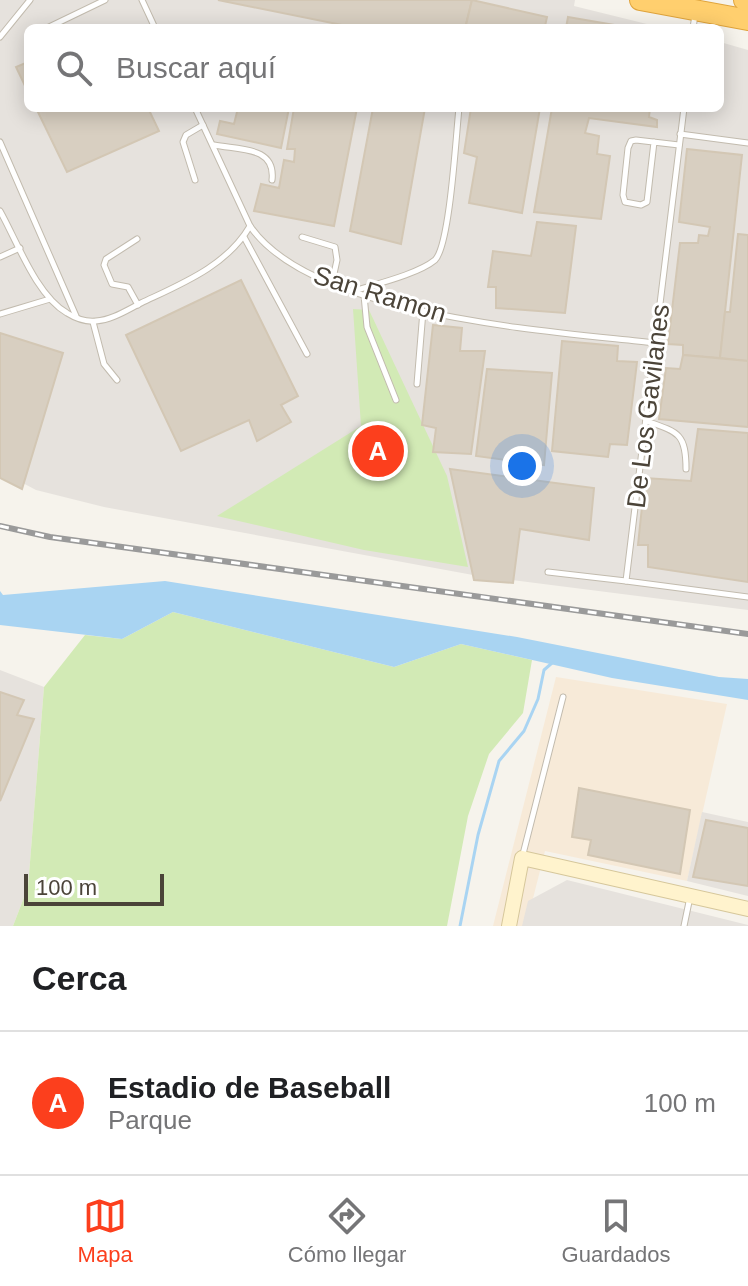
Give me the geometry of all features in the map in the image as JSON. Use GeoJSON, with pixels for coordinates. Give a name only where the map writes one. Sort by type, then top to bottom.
{"type":"FeatureCollection","features":[{"type":"Feature","properties":{"kind":"highway"},"geometry":{"type":"LineString","coordinates":[[640,0],[694,19],[748,20]]}},
{"type":"Feature","properties":{"kind":"street"},"geometry":{"type":"LineString","coordinates":[[509,926],[522,858],[748,909]]}},
{"type":"Feature","properties":{"kind":"lane"},"geometry":{"type":"LineString","coordinates":[[0,37],[30,0]]}},
{"type":"Feature","properties":{"kind":"lane"},"geometry":{"type":"LineString","coordinates":[[55,24],[105,0]]}},
{"type":"Feature","properties":{"kind":"lane"},"geometry":{"type":"LineString","coordinates":[[142,0],[153,24]]}},
{"type":"Feature","properties":{"kind":"lane","name":"San Ramon"},"geometry":{"type":"LineString","coordinates":[[197,112],[250,226],[272,252],[306,272],[364,295],[447,317],[655,343]]}},
{"type":"Feature","properties":{"kind":"lane"},"geometry":{"type":"LineString","coordinates":[[354,291],[424,266],[439,254],[446,230],[459,112]]}},
{"type":"Feature","properties":{"kind":"lane","name":"De Los Gavilanes"},"geometry":{"type":"LineString","coordinates":[[626,581],[683,112]]}},
{"type":"Feature","properties":{"kind":"lane"},"geometry":{"type":"LineString","coordinates":[[195,180],[183,142],[186,135],[203,125]]}},
{"type":"Feature","properties":{"kind":"lane"},"geometry":{"type":"LineString","coordinates":[[680,134],[748,143]]}},
{"type":"Feature","properties":{"kind":"lane"},"geometry":{"type":"LineString","coordinates":[[654,142],[647,202],[641,205],[625,202],[623,195],[629,144],[636,140],[654,142],[679,145]]}},
{"type":"Feature","properties":{"kind":"lane"},"geometry":{"type":"LineString","coordinates":[[0,142],[76,317]]}},
{"type":"Feature","properties":{"kind":"lane"},"geometry":{"type":"LineString","coordinates":[[213,145],[261,153],[268,157],[273,165],[272,180]]}},
{"type":"Feature","properties":{"kind":"lane"},"geometry":{"type":"LineString","coordinates":[[0,211],[50,299],[67,313],[93,322],[173,290],[204,272],[244,237],[250,226]]}},
{"type":"Feature","properties":{"kind":"lane"},"geometry":{"type":"LineString","coordinates":[[244,237],[307,354]]}},
{"type":"Feature","properties":{"kind":"lane"},"geometry":{"type":"LineString","coordinates":[[302,237],[335,247],[337,260],[332,283]]}},
{"type":"Feature","properties":{"kind":"lane"},"geometry":{"type":"LineString","coordinates":[[137,239],[106,259],[104,265],[113,284],[128,287],[138,305]]}},
{"type":"Feature","properties":{"kind":"lane"},"geometry":{"type":"LineString","coordinates":[[0,257],[20,248]]}},
{"type":"Feature","properties":{"kind":"lane"},"geometry":{"type":"LineString","coordinates":[[364,295],[367,327],[396,400]]}},
{"type":"Feature","properties":{"kind":"lane"},"geometry":{"type":"LineString","coordinates":[[0,314],[50,299]]}},
{"type":"Feature","properties":{"kind":"lane"},"geometry":{"type":"LineString","coordinates":[[417,384],[423,311]]}},
{"type":"Feature","properties":{"kind":"lane"},"geometry":{"type":"LineString","coordinates":[[93,322],[104,364],[117,380]]}},
{"type":"Feature","properties":{"kind":"lane"},"geometry":{"type":"LineString","coordinates":[[646,421],[680,436],[686,448],[686,469]]}},
{"type":"Feature","properties":{"kind":"lane"},"geometry":{"type":"LineString","coordinates":[[548,572],[748,597]]}},
{"type":"Feature","properties":{"kind":"lane"},"geometry":{"type":"LineString","coordinates":[[522,858],[563,697]]}},
{"type":"Feature","properties":{"kind":"lane"},"geometry":{"type":"LineString","coordinates":[[684,926],[690,896]]}},
{"type":"Feature","properties":{"kind":"shaded area"},"geometry":{"type":"Polygon","coordinates":[[[0,0],[575,0],[574,6],[647,24],[24,24],[24,112],[724,112],[724,43],[748,50],[748,610],[473,575],[104,507],[36,490],[0,471],[0,0]]]}},
{"type":"Feature","properties":{"kind":"shaded area"},"geometry":{"type":"Polygon","coordinates":[[[0,670],[44,687],[28,887],[13,926],[0,926],[0,670]]]}},
{"type":"Feature","properties":{"kind":"shaded area"},"geometry":{"type":"Polygon","coordinates":[[[556,677],[727,704],[687,881],[545,851],[526,926],[493,926],[556,677]]]}},
{"type":"Feature","properties":{"kind":"shaded area"},"geometry":{"type":"Polygon","coordinates":[[[702,812],[748,822],[748,896],[687,881],[702,812]]]}},
{"type":"Feature","properties":{"kind":"shaded area"},"geometry":{"type":"Polygon","coordinates":[[[567,880],[748,926],[522,926],[528,901],[567,880]]]}},
{"type":"Feature","properties":{"kind":"green space"},"geometry":{"type":"Polygon","coordinates":[[[353,309],[369,310],[447,476],[468,567],[364,550],[217,516],[361,426],[353,309]]]}},
{"type":"Feature","properties":{"kind":"green space"},"geometry":{"type":"Polygon","coordinates":[[[173,612],[394,667],[461,644],[532,660],[523,713],[489,754],[468,816],[447,926],[13,926],[28,887],[44,687],[85,635],[122,639],[173,612]]]}},
{"type":"Feature","properties":{"kind":"water"},"geometry":{"type":"Polygon","coordinates":[[[165,581],[517,637],[719,677],[748,679],[748,700],[612,678],[461,644],[394,667],[173,612],[122,639],[0,625],[0,591],[3,595],[165,581]]]}},
{"type":"Feature","properties":{"kind":"building"},"geometry":{"type":"Polygon","coordinates":[[[218,0],[472,0],[466,24],[337,24],[218,0]]]}},
{"type":"Feature","properties":{"kind":"building"},"geometry":{"type":"Polygon","coordinates":[[[472,0],[547,17],[545,24],[466,24],[472,0]]]}},
{"type":"Feature","properties":{"kind":"building"},"geometry":{"type":"Polygon","coordinates":[[[568,17],[609,24],[567,24],[568,17]]]}},
{"type":"Feature","properties":{"kind":"building"},"geometry":{"type":"Polygon","coordinates":[[[24,64],[24,84],[16,67],[24,64]]]}},
{"type":"Feature","properties":{"kind":"building"},"geometry":{"type":"Polygon","coordinates":[[[38,112],[150,112],[159,131],[67,172],[38,112]]]}},
{"type":"Feature","properties":{"kind":"building"},"geometry":{"type":"Polygon","coordinates":[[[237,112],[288,112],[281,148],[217,134],[220,121],[234,124],[237,112]]]}},
{"type":"Feature","properties":{"kind":"building"},"geometry":{"type":"Polygon","coordinates":[[[293,112],[356,112],[334,226],[254,211],[261,184],[279,188],[284,160],[294,162],[295,149],[287,149],[293,112]]]}},
{"type":"Feature","properties":{"kind":"building"},"geometry":{"type":"Polygon","coordinates":[[[372,112],[424,112],[401,244],[350,231],[372,112]]]}},
{"type":"Feature","properties":{"kind":"building"},"geometry":{"type":"Polygon","coordinates":[[[470,112],[539,112],[522,213],[469,203],[477,157],[464,153],[470,112]]]}},
{"type":"Feature","properties":{"kind":"building"},"geometry":{"type":"Polygon","coordinates":[[[551,112],[650,112],[649,117],[657,120],[657,127],[589,118],[585,133],[599,136],[597,154],[610,156],[601,219],[534,212],[551,112]]]}},
{"type":"Feature","properties":{"kind":"building"},"geometry":{"type":"Polygon","coordinates":[[[687,149],[742,155],[720,358],[683,355],[683,345],[668,344],[680,243],[698,243],[699,235],[708,236],[710,227],[679,222],[687,149]]]}},
{"type":"Feature","properties":{"kind":"building"},"geometry":{"type":"Polygon","coordinates":[[[537,222],[576,226],[565,313],[496,308],[496,287],[488,287],[493,251],[531,256],[537,222]]]}},
{"type":"Feature","properties":{"kind":"building"},"geometry":{"type":"Polygon","coordinates":[[[738,234],[748,235],[748,361],[720,358],[725,312],[730,312],[738,234]]]}},
{"type":"Feature","properties":{"kind":"building"},"geometry":{"type":"Polygon","coordinates":[[[241,280],[298,396],[281,405],[291,422],[257,441],[249,420],[181,451],[126,335],[241,280]]]}},
{"type":"Feature","properties":{"kind":"building"},"geometry":{"type":"Polygon","coordinates":[[[433,325],[462,328],[460,351],[485,351],[471,454],[433,452],[436,428],[422,425],[433,325]]]}},
{"type":"Feature","properties":{"kind":"building"},"geometry":{"type":"Polygon","coordinates":[[[0,333],[63,353],[22,489],[0,478],[0,333]]]}},
{"type":"Feature","properties":{"kind":"building"},"geometry":{"type":"Polygon","coordinates":[[[562,341],[618,346],[617,361],[637,362],[627,445],[610,444],[608,457],[552,451],[562,341]]]}},
{"type":"Feature","properties":{"kind":"building"},"geometry":{"type":"Polygon","coordinates":[[[683,355],[748,361],[748,427],[659,419],[666,368],[680,369],[683,355]]]}},
{"type":"Feature","properties":{"kind":"building"},"geometry":{"type":"Polygon","coordinates":[[[487,369],[552,373],[544,465],[476,456],[487,369]]]}},
{"type":"Feature","properties":{"kind":"building"},"geometry":{"type":"Polygon","coordinates":[[[698,429],[748,433],[748,582],[648,567],[648,545],[638,545],[645,478],[691,481],[698,429]]]}},
{"type":"Feature","properties":{"kind":"building"},"geometry":{"type":"Polygon","coordinates":[[[450,469],[594,488],[589,540],[520,529],[513,583],[474,580],[450,469]]]}},
{"type":"Feature","properties":{"kind":"building"},"geometry":{"type":"Polygon","coordinates":[[[0,692],[24,700],[17,715],[34,719],[0,801],[0,692]]]}},
{"type":"Feature","properties":{"kind":"building"},"geometry":{"type":"Polygon","coordinates":[[[579,788],[690,810],[680,874],[588,855],[591,840],[572,837],[579,788]]]}},
{"type":"Feature","properties":{"kind":"building"},"geometry":{"type":"Polygon","coordinates":[[[706,820],[748,828],[748,886],[693,877],[706,820]]]}},
{"type":"Feature","properties":{"kind":"waterway"},"geometry":{"type":"LineString","coordinates":[[460,926],[478,835],[499,761],[524,731],[538,699],[544,670],[552,663]]}},
{"type":"Feature","properties":{"kind":"railway"},"geometry":{"type":"LineString","coordinates":[[0,526],[50,537],[748,634]]}},
{"type":"Feature","properties":{"kind":"place","name":"Estadio de Baseball"},"geometry":{"type":"Point","coordinates":[378,451]}}]}
